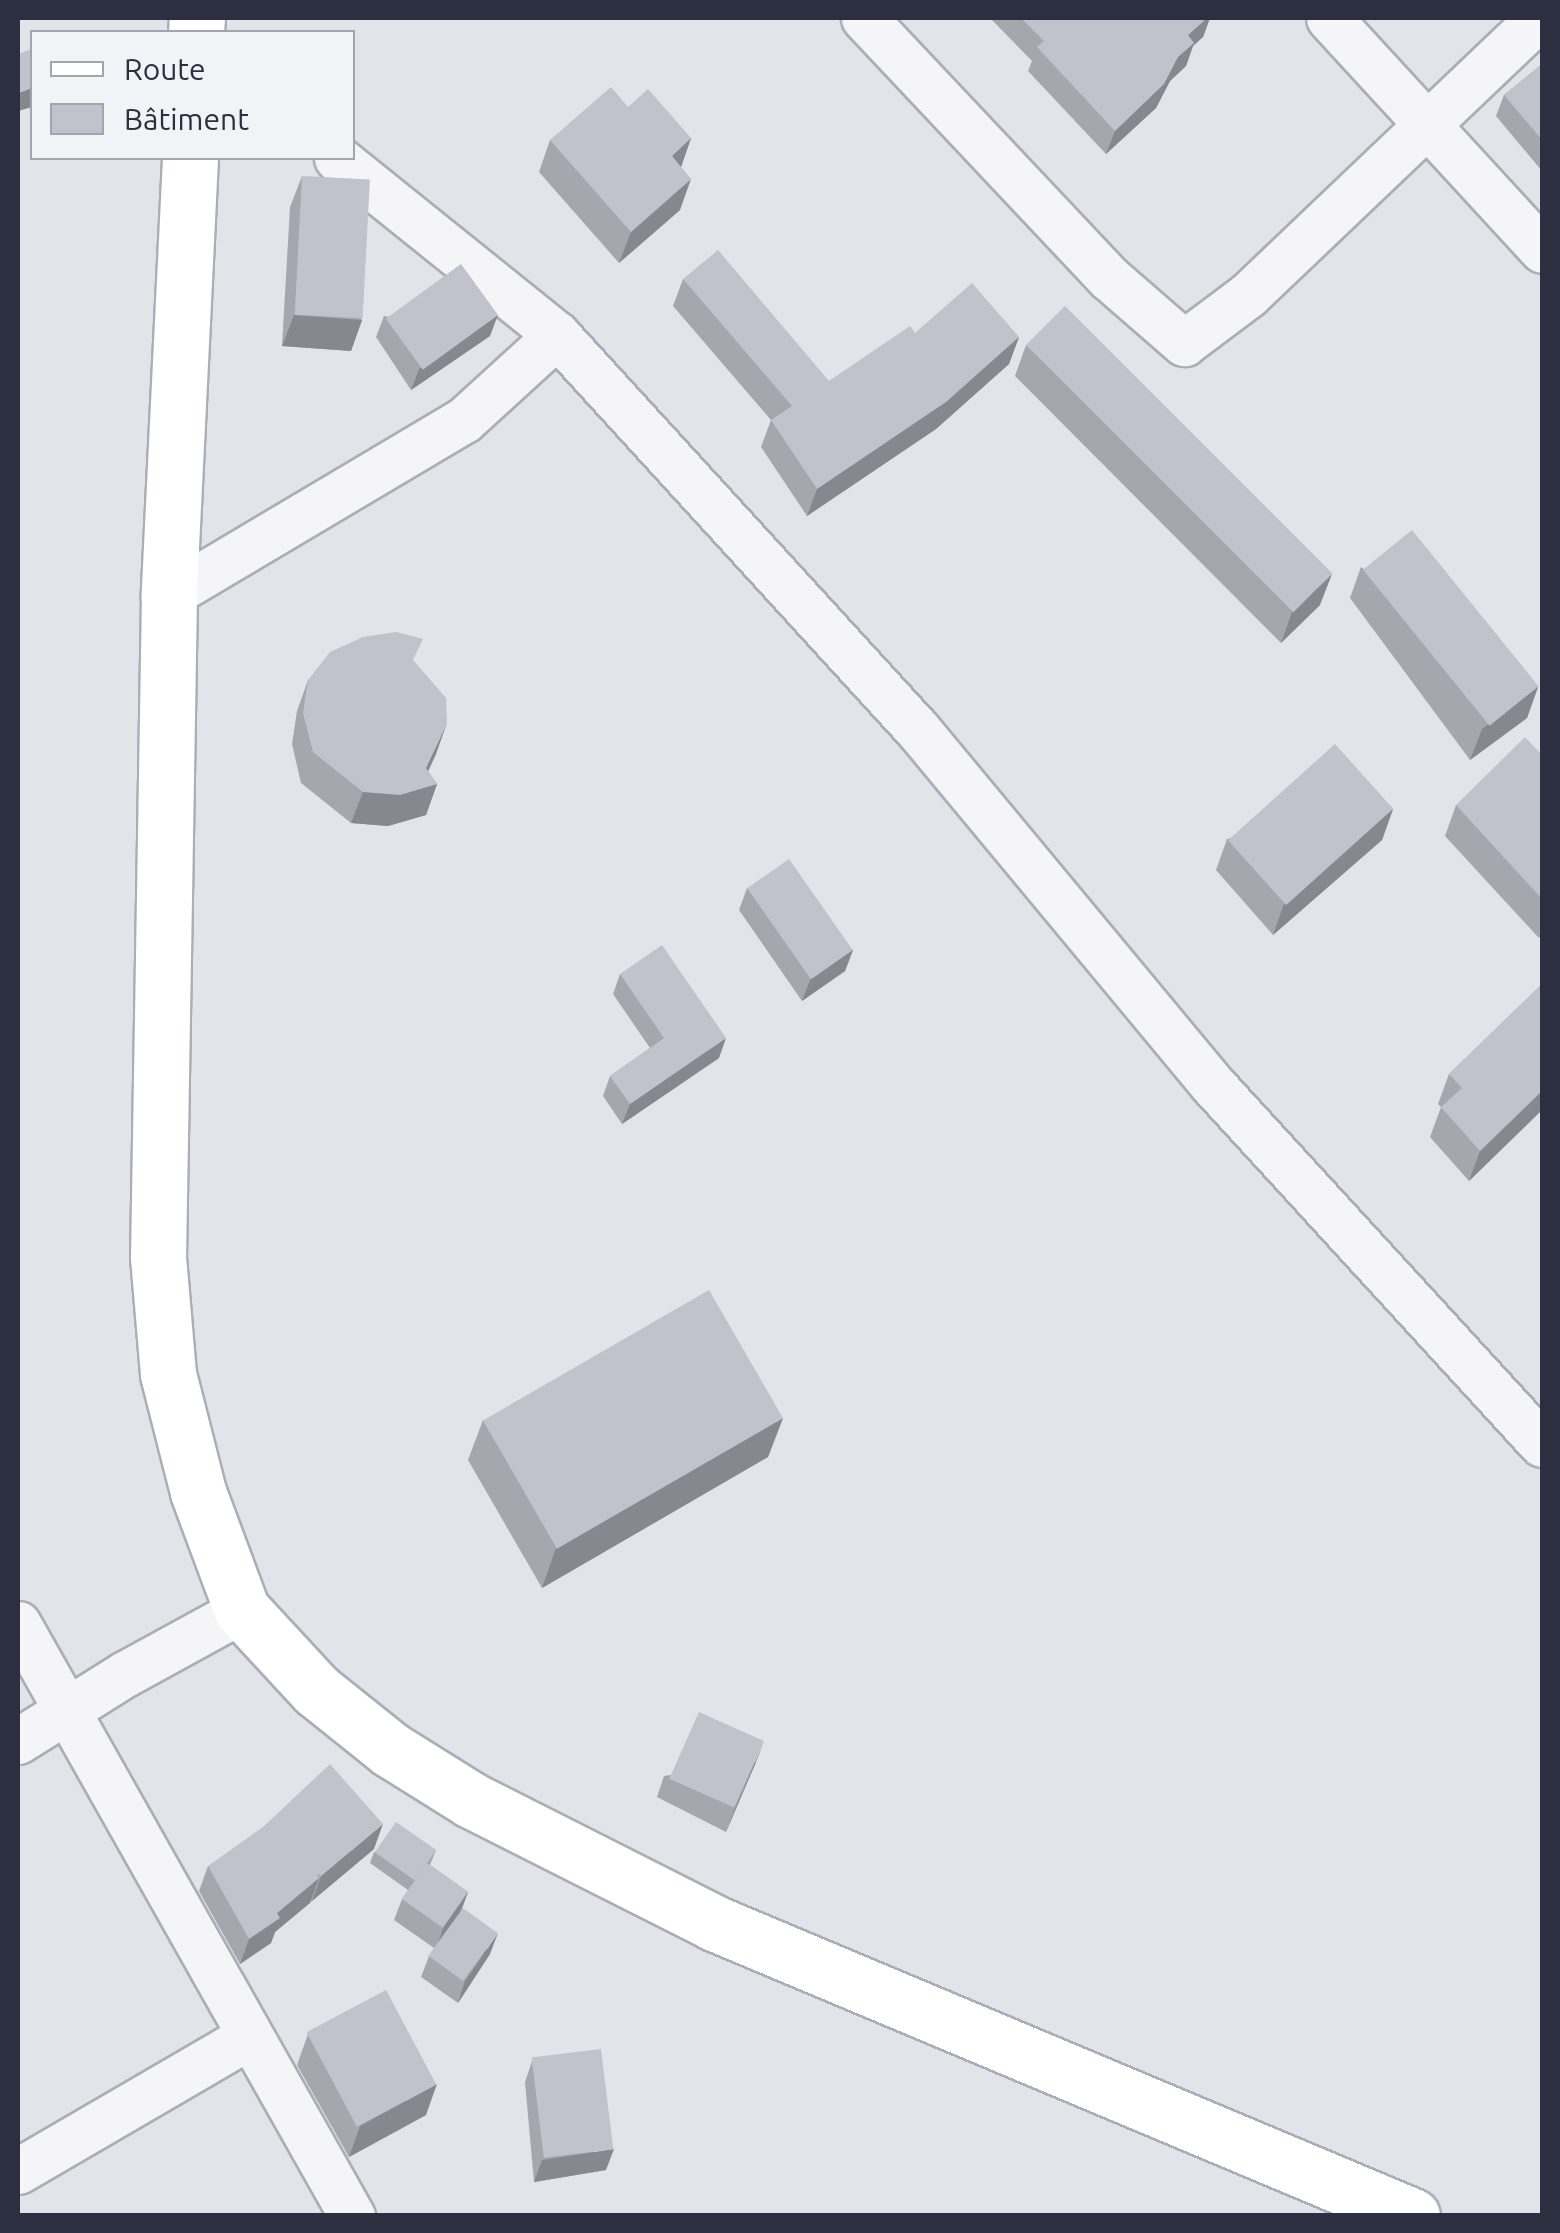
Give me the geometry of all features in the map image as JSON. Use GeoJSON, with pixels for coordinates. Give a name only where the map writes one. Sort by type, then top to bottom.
{"type":"FeatureCollection","features":[{"type":"Feature","properties":{"kind":"main road"},"geometry":{"type":"LineString","coordinates":[[190,160],[169,594],[158,1257],[168,1374],[198,1492],[242,1610],[316,1690],[392,1750],[471,1800],[714,1923],[1412,2216]]}},
{"type":"Feature","properties":{"kind":"street"},"geometry":{"type":"LineString","coordinates":[[864,18],[1108,277],[1184,342],[1248,295],[1539,18]]}},
{"type":"Feature","properties":{"kind":"street"},"geometry":{"type":"LineString","coordinates":[[1329,18],[1542,250]]}},
{"type":"Feature","properties":{"kind":"street"},"geometry":{"type":"LineString","coordinates":[[339,160],[558,335],[918,730],[1212,1084],[1542,1444]]}},
{"type":"Feature","properties":{"kind":"street"},"geometry":{"type":"LineString","coordinates":[[169,594],[464,420],[558,335]]}},
{"type":"Feature","properties":{"kind":"street"},"geometry":{"type":"LineString","coordinates":[[18,1741],[242,1610]]}},
{"type":"Feature","properties":{"kind":"street"},"geometry":{"type":"LineString","coordinates":[[18,1624],[352,2216]]}},
{"type":"Feature","properties":{"kind":"street"},"geometry":{"type":"LineString","coordinates":[[18,2171],[250,2036]]}},
{"type":"Feature","properties":{"kind":"building"},"geometry":{"type":"Polygon","coordinates":[[[1021,18],[1207,18],[1188,35],[1194,43],[1178,57],[1164,84],[1115,131],[1037,47],[1044,41],[1021,18]]]}},
{"type":"Feature","properties":{"kind":"building"},"geometry":{"type":"Polygon","coordinates":[[[30,50],[30,89],[18,93],[18,54],[30,50]]]}},
{"type":"Feature","properties":{"kind":"building"},"geometry":{"type":"Polygon","coordinates":[[[1542,64],[1542,140],[1504,95],[1542,64]]]}},
{"type":"Feature","properties":{"kind":"building"},"geometry":{"type":"Polygon","coordinates":[[[611,87],[628,107],[648,89],[691,138],[672,156],[691,179],[631,232],[550,140],[611,87]]]}},
{"type":"Feature","properties":{"kind":"building"},"geometry":{"type":"Polygon","coordinates":[[[302,176],[370,180],[363,318],[295,315],[302,176]]]}},
{"type":"Feature","properties":{"kind":"building"},"geometry":{"type":"Polygon","coordinates":[[[718,250],[829,381],[910,326],[915,333],[972,283],[1019,337],[946,402],[817,489],[771,420],[792,406],[683,279],[718,250]]]}},
{"type":"Feature","properties":{"kind":"building"},"geometry":{"type":"Polygon","coordinates":[[[461,264],[498,315],[423,370],[386,319],[461,264]]]}},
{"type":"Feature","properties":{"kind":"building"},"geometry":{"type":"Polygon","coordinates":[[[1065,306],[1332,573],[1293,612],[1026,345],[1065,306]]]}},
{"type":"Feature","properties":{"kind":"building"},"geometry":{"type":"Polygon","coordinates":[[[1412,530],[1538,686],[1490,726],[1363,570],[1412,530]]]}},
{"type":"Feature","properties":{"kind":"building"},"geometry":{"type":"Polygon","coordinates":[[[396,632],[423,639],[413,660],[446,698],[447,723],[426,768],[437,784],[400,795],[363,792],[313,752],[303,713],[308,680],[330,652],[363,637],[396,632]]]}},
{"type":"Feature","properties":{"kind":"building"},"geometry":{"type":"Polygon","coordinates":[[[1525,737],[1542,755],[1542,899],[1456,805],[1525,737]]]}},
{"type":"Feature","properties":{"kind":"building"},"geometry":{"type":"Polygon","coordinates":[[[1335,744],[1393,809],[1286,905],[1228,840],[1335,744]]]}},
{"type":"Feature","properties":{"kind":"building"},"geometry":{"type":"Polygon","coordinates":[[[789,859],[853,950],[811,979],[747,888],[789,859]]]}},
{"type":"Feature","properties":{"kind":"building"},"geometry":{"type":"Polygon","coordinates":[[[662,945],[726,1038],[630,1104],[610,1076],[664,1038],[620,974],[662,945]]]}},
{"type":"Feature","properties":{"kind":"building"},"geometry":{"type":"Polygon","coordinates":[[[1542,984],[1542,1091],[1480,1151],[1441,1107],[1462,1088],[1449,1074],[1542,984]]]}},
{"type":"Feature","properties":{"kind":"building"},"geometry":{"type":"Polygon","coordinates":[[[709,1290],[783,1418],[557,1549],[483,1421],[709,1290]]]}},
{"type":"Feature","properties":{"kind":"building"},"geometry":{"type":"Polygon","coordinates":[[[699,1712],[764,1741],[734,1808],[669,1779],[699,1712]]]}},
{"type":"Feature","properties":{"kind":"building"},"geometry":{"type":"Polygon","coordinates":[[[330,1764],[383,1824],[321,1876],[317,1873],[319,1878],[277,1913],[280,1918],[249,1939],[208,1866],[263,1827],[330,1764]]]}},
{"type":"Feature","properties":{"kind":"building"},"geometry":{"type":"Polygon","coordinates":[[[396,1822],[436,1850],[415,1880],[375,1852],[396,1822]]]}},
{"type":"Feature","properties":{"kind":"building"},"geometry":{"type":"Polygon","coordinates":[[[427,1863],[468,1892],[443,1928],[402,1899],[427,1863]]]}},
{"type":"Feature","properties":{"kind":"building"},"geometry":{"type":"Polygon","coordinates":[[[463,1908],[498,1933],[463,1981],[428,1956],[463,1908]]]}},
{"type":"Feature","properties":{"kind":"building"},"geometry":{"type":"Polygon","coordinates":[[[386,1990],[436,2084],[357,2127],[307,2032],[386,1990]]]}},
{"type":"Feature","properties":{"kind":"building"},"geometry":{"type":"Polygon","coordinates":[[[601,2049],[613,2149],[544,2158],[532,2058],[601,2049]]]}}]}
